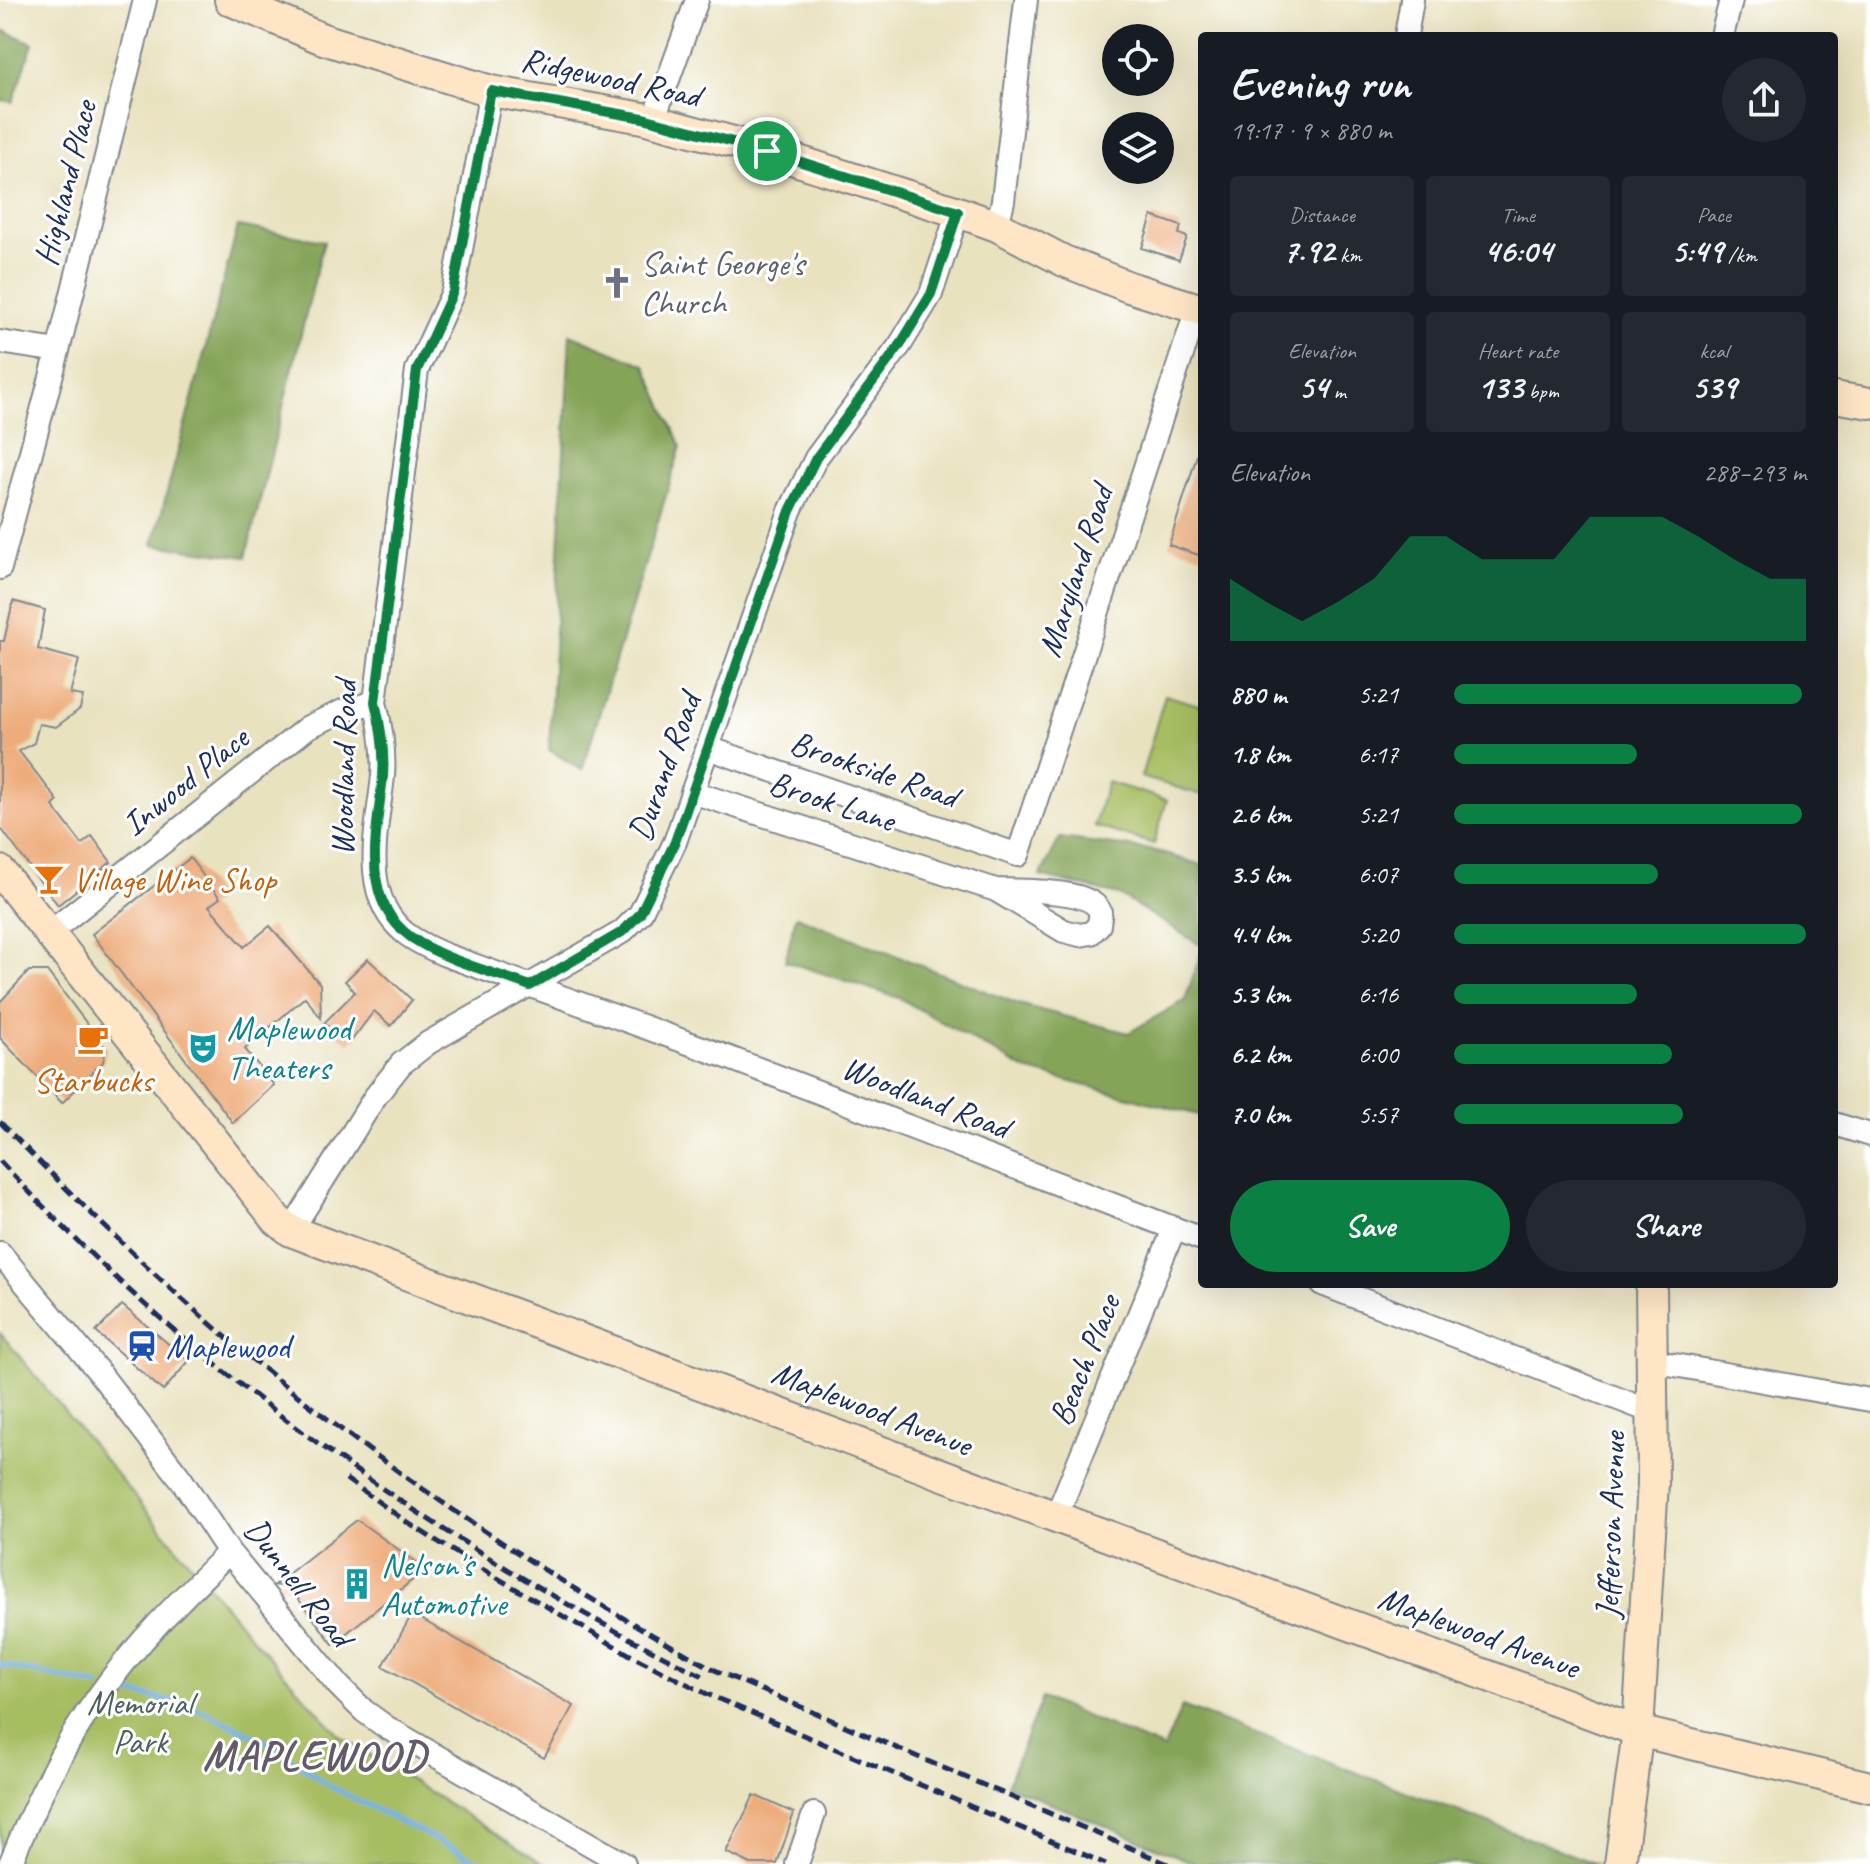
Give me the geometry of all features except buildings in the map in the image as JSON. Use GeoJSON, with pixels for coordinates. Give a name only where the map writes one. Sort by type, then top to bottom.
{"type":"FeatureCollection","features":[{"type":"Feature","properties":{"kind":"street","name":"Highland Place"},"geometry":{"type":"LineString","coordinates":[[0,568],[58,351],[145,0]]}},
{"type":"Feature","properties":{"kind":"street","name":"Ridgewood Road"},"geometry":{"type":"LineString","coordinates":[[230,0],[323,39],[491,91],[653,121],[767,151],[997,226],[1064,261],[1129,287],[1198,309]]}},
{"type":"Feature","properties":{"kind":"street"},"geometry":{"type":"LineString","coordinates":[[653,121],[697,0]]}},
{"type":"Feature","properties":{"kind":"street"},"geometry":{"type":"LineString","coordinates":[[997,226],[1003,201],[1026,0]]}},
{"type":"Feature","properties":{"kind":"street"},"geometry":{"type":"LineString","coordinates":[[1407,32],[1412,0]]}},
{"type":"Feature","properties":{"kind":"street"},"geometry":{"type":"LineString","coordinates":[[1723,32],[1731,0]]}},
{"type":"Feature","properties":{"kind":"street","name":"Woodland Road"},"geometry":{"type":"LineString","coordinates":[[491,91],[453,292],[417,370],[375,702],[384,752],[374,866],[385,907],[395,923],[421,944],[443,954],[727,1057],[1198,1238]]}},
{"type":"Feature","properties":{"kind":"street","name":"Durand Road"},"geometry":{"type":"LineString","coordinates":[[291,1231],[375,1097],[401,1064],[428,1043],[622,932],[640,914],[675,842],[790,511],[816,458],[900,345],[931,294],[958,212]]}},
{"type":"Feature","properties":{"kind":"street","name":"Maryland Road"},"geometry":{"type":"LineString","coordinates":[[1018,855],[1198,312]]}},
{"type":"Feature","properties":{"kind":"street"},"geometry":{"type":"LineString","coordinates":[[0,342],[58,351]]}},
{"type":"Feature","properties":{"kind":"street"},"geometry":{"type":"LineString","coordinates":[[1838,398],[1870,403]]}},
{"type":"Feature","properties":{"kind":"street","name":"Inwood Place"},"geometry":{"type":"LineString","coordinates":[[49,933],[308,727],[343,711],[375,702]]}},
{"type":"Feature","properties":{"kind":"street","name":"Brookside Road"},"geometry":{"type":"LineString","coordinates":[[708,748],[1018,855]]}},
{"type":"Feature","properties":{"kind":"street","name":"Brook Lane"},"geometry":{"type":"LineString","coordinates":[[692,792],[996,890]]}},
{"type":"Feature","properties":{"kind":"street","name":"Maplewood Avenue"},"geometry":{"type":"LineString","coordinates":[[0,871],[277,1220],[291,1231],[1638,1731],[1870,1787]]}},
{"type":"Feature","properties":{"kind":"street"},"geometry":{"type":"LineString","coordinates":[[1838,1125],[1870,1135]]}},
{"type":"Feature","properties":{"kind":"street","name":"Beach Place"},"geometry":{"type":"LineString","coordinates":[[1056,1517],[1174,1229]]}},
{"type":"Feature","properties":{"kind":"street","name":"Dunnell Road"},"geometry":{"type":"LineString","coordinates":[[0,1253],[132,1415],[181,1479],[229,1552],[339,1686],[364,1711],[386,1727],[624,1864]]}},
{"type":"Feature","properties":{"kind":"street"},"geometry":{"type":"LineString","coordinates":[[1332,1288],[1652,1412]]}},
{"type":"Feature","properties":{"kind":"street","name":"Jefferson Avenue"},"geometry":{"type":"LineString","coordinates":[[1620,1864],[1638,1731],[1653,1483],[1651,1288]]}},
{"type":"Feature","properties":{"kind":"street"},"geometry":{"type":"LineString","coordinates":[[1652,1361],[1870,1400]]}},
{"type":"Feature","properties":{"kind":"street"},"geometry":{"type":"LineString","coordinates":[[10,1864],[56,1764],[97,1698],[161,1619],[229,1552]]}},
{"type":"Feature","properties":{"kind":"street"},"geometry":{"type":"LineString","coordinates":[[797,1864],[814,1814]]}},
{"type":"Feature","properties":{"kind":"green space"},"geometry":{"type":"Polygon","coordinates":[[[0,29],[33,43],[13,102],[0,100],[0,29]]]}},
{"type":"Feature","properties":{"kind":"green space"},"geometry":{"type":"Polygon","coordinates":[[[238,226],[324,241],[246,557],[153,545],[238,226]]]}},
{"type":"Feature","properties":{"kind":"green space"},"geometry":{"type":"Polygon","coordinates":[[[570,334],[645,365],[681,446],[582,770],[549,750],[570,334]]]}},
{"type":"Feature","properties":{"kind":"green space"},"geometry":{"type":"Polygon","coordinates":[[[1165,695],[1198,705],[1198,794],[1141,777],[1165,695]]]}},
{"type":"Feature","properties":{"kind":"green space"},"geometry":{"type":"Polygon","coordinates":[[[1107,782],[1167,800],[1154,844],[1094,826],[1107,782]]]}},
{"type":"Feature","properties":{"kind":"green space"},"geometry":{"type":"Polygon","coordinates":[[[1060,838],[1152,850],[1198,864],[1198,944],[1119,895],[1040,876],[1060,838]]]}},
{"type":"Feature","properties":{"kind":"green space"},"geometry":{"type":"Polygon","coordinates":[[[796,916],[1018,1004],[1128,1033],[1185,1000],[1198,962],[1198,1115],[1026,1070],[899,998],[785,961],[796,916]]]}},
{"type":"Feature","properties":{"kind":"green space","name":"Memorial Park"},"geometry":{"type":"Polygon","coordinates":[[[0,1333],[245,1630],[340,1736],[544,1864],[0,1864],[0,1333]]]}},
{"type":"Feature","properties":{"kind":"green space"},"geometry":{"type":"Polygon","coordinates":[[[1042,1698],[1164,1749],[1182,1706],[1596,1864],[1196,1864],[1007,1785],[1042,1698]]]}},
{"type":"Feature","properties":{"kind":"waterway"},"geometry":{"type":"LineString","coordinates":[[0,1665],[98,1686]]}},
{"type":"Feature","properties":{"kind":"waterway"},"geometry":{"type":"LineString","coordinates":[[112,1689],[190,1705],[271,1744],[324,1783],[484,1864]]}},
{"type":"Feature","properties":{"kind":"railway"},"geometry":{"type":"LineString","coordinates":[[0,1122],[140,1260],[228,1339],[403,1475],[526,1558],[717,1671],[1168,1864]]}},
{"type":"Feature","properties":{"kind":"railway"},"geometry":{"type":"LineString","coordinates":[[0,1161],[129,1290],[269,1407],[388,1492],[511,1571],[703,1676]]}},
{"type":"Feature","properties":{"kind":"railway"},"geometry":{"type":"LineString","coordinates":[[346,1479],[411,1525],[487,1572],[632,1656],[707,1694],[1106,1864]]}},
{"type":"Feature","properties":{"kind":"place","name":"Saint George's Church"},"geometry":{"type":"Point","coordinates":[617,283]}},
{"type":"Feature","properties":{"kind":"place","name":"Village Wine Shop"},"geometry":{"type":"Point","coordinates":[49,879]}},
{"type":"Feature","properties":{"kind":"place","name":"Starbucks"},"geometry":{"type":"Point","coordinates":[93,1039]}},
{"type":"Feature","properties":{"kind":"place","name":"Maplewood Theaters"},"geometry":{"type":"Point","coordinates":[203,1048]}},
{"type":"Feature","properties":{"kind":"place","name":"Maplewood"},"geometry":{"type":"Point","coordinates":[142,1346]}},
{"type":"Feature","properties":{"kind":"place","name":"Nelson's Automotive"},"geometry":{"type":"Point","coordinates":[357,1584]}},
{"type":"Feature","properties":{"kind":"district","name":"MAPLEWOOD"},"geometry":{"type":"Point","coordinates":[315,1755]}},
{"type":"Feature","properties":{"kind":"route"},"geometry":{"type":"LineString","coordinates":[[491,91],[643,118],[767,151],[958,212],[931,294],[900,345],[816,458],[790,511],[675,842],[640,914],[622,932],[530,986],[443,954],[405,933],[395,923],[378,890],[374,857],[384,752],[375,702],[417,370],[453,292],[491,91]]}}]}
